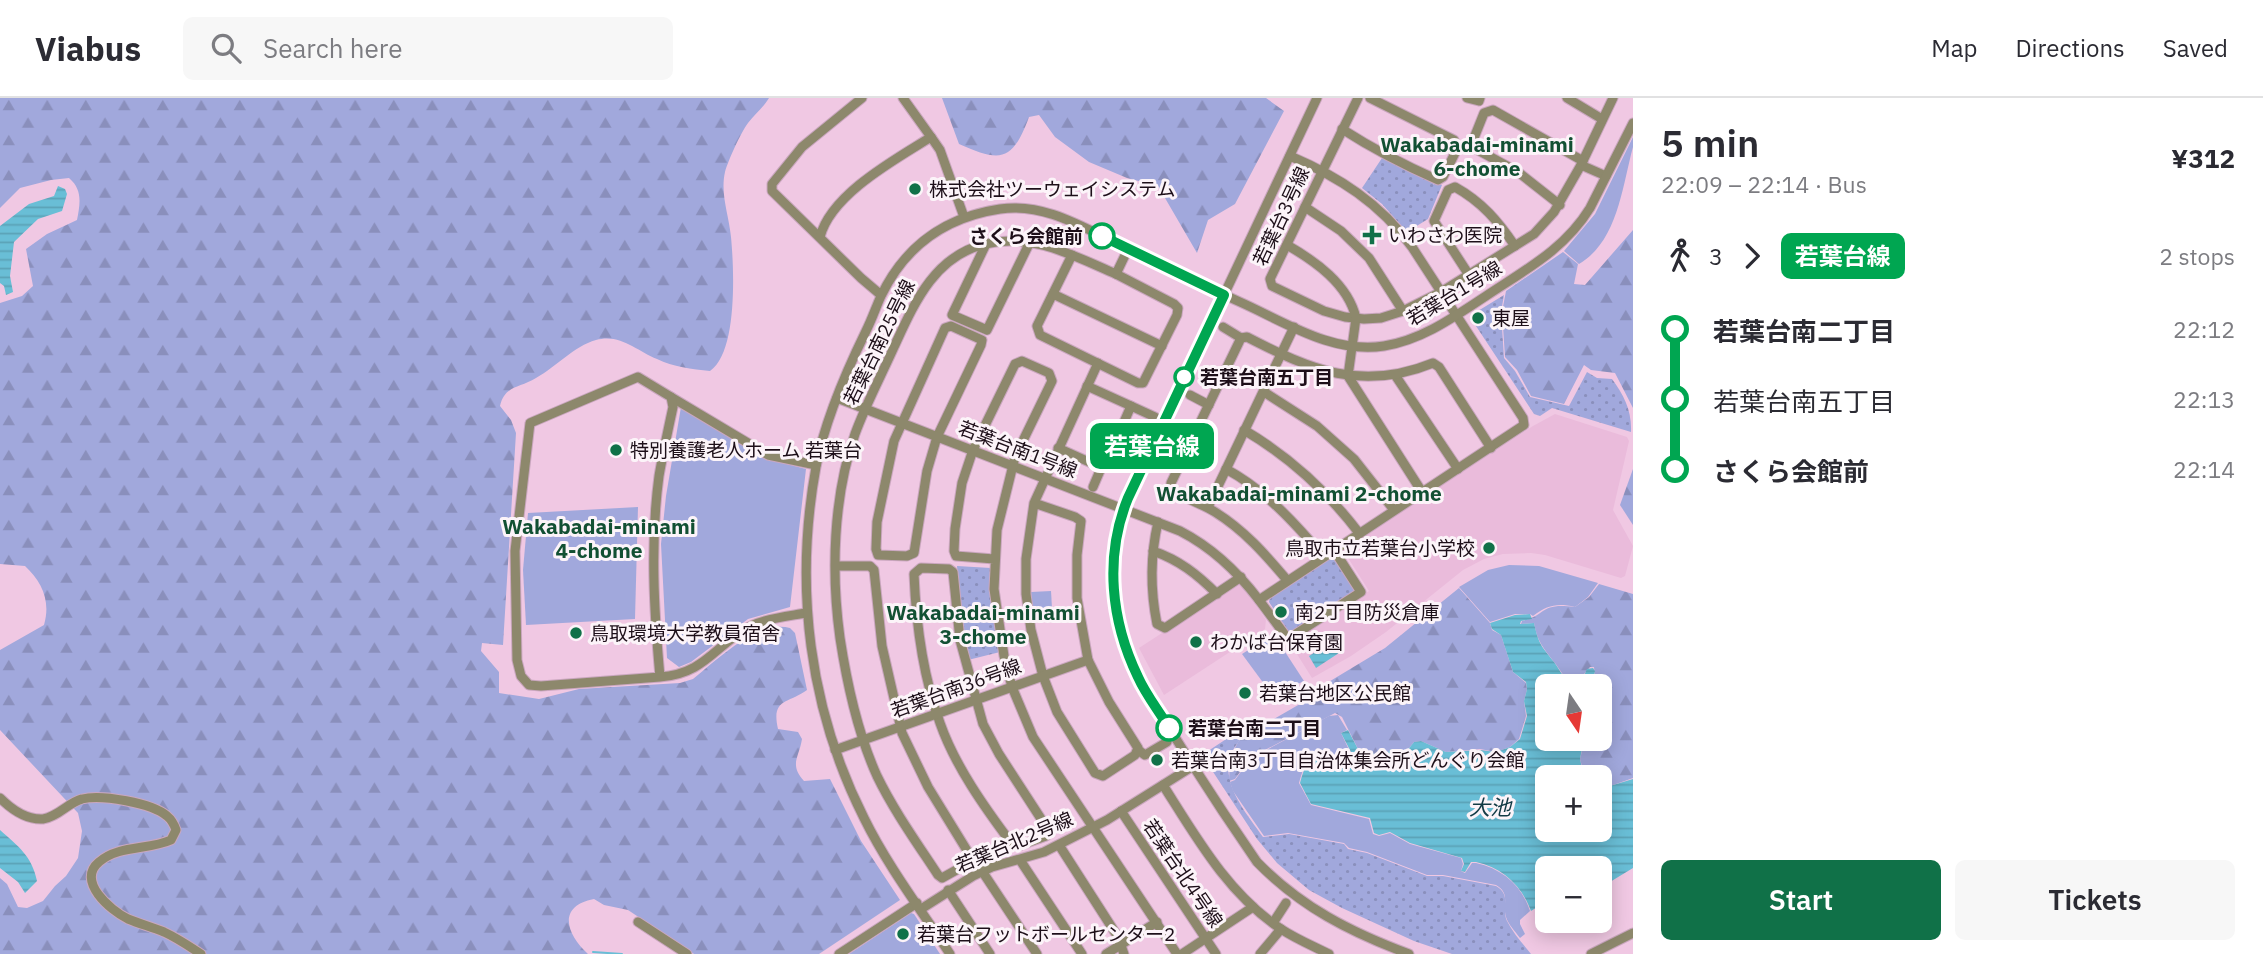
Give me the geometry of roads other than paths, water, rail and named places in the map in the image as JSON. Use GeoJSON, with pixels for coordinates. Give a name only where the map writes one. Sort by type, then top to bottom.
{"type":"FeatureCollection","features":[{"type":"Feature","properties":{"kind":"street"},"geometry":{"type":"LineString","coordinates":[[903,98],[940,150],[964,217]]}},
{"type":"Feature","properties":{"kind":"street"},"geometry":{"type":"LineString","coordinates":[[1317,98],[1124,508],[1114,550],[1115,607],[1123,642],[1139,679],[1257,862],[1277,883],[1320,914],[1409,954]]}},
{"type":"Feature","properties":{"kind":"street","name":"若葉台3号線"},"geometry":{"type":"LineString","coordinates":[[1358,98],[1270,279],[1272,286],[1324,311],[1356,318],[1381,318],[1403,311],[1441,292],[1534,234],[1560,205],[1613,98]]}},
{"type":"Feature","properties":{"kind":"street"},"geometry":{"type":"LineString","coordinates":[[1342,129],[1409,167],[1438,180],[1443,177],[1457,149],[1454,140],[1370,98]]}},
{"type":"Feature","properties":{"kind":"street"},"geometry":{"type":"LineString","coordinates":[[1467,98],[1479,101],[1480,98]]}},
{"type":"Feature","properties":{"kind":"street"},"geometry":{"type":"LineString","coordinates":[[1567,98],[1602,119]]}},
{"type":"Feature","properties":{"kind":"street"},"geometry":{"type":"LineString","coordinates":[[856,100],[802,146],[772,184],[772,191],[881,295]]}},
{"type":"Feature","properties":{"kind":"street"},"geometry":{"type":"LineString","coordinates":[[1560,205],[1518,172],[1474,148],[1472,142],[1485,113],[1493,110],[1606,176]]}},
{"type":"Feature","properties":{"kind":"street","name":"若葉台1号線"},"geometry":{"type":"LineString","coordinates":[[950,954],[864,819],[835,750],[816,680],[806,613],[806,548],[816,465],[837,398],[881,295],[898,268],[935,231],[964,217],[1003,208],[1041,210],[1086,226],[1294,327],[1334,343],[1352,347],[1379,347],[1424,334],[1559,247],[1582,221],[1633,123]]}},
{"type":"Feature","properties":{"kind":"street"},"geometry":{"type":"LineString","coordinates":[[820,237],[837,209],[871,175],[931,137]]}},
{"type":"Feature","properties":{"kind":"street"},"geometry":{"type":"LineString","coordinates":[[1259,600],[1524,425],[1523,418],[1457,315],[1394,223],[1374,204],[1322,170],[1290,156]]}},
{"type":"Feature","properties":{"kind":"street"},"geometry":{"type":"LineString","coordinates":[[1469,275],[1434,221],[1448,190],[1455,187],[1471,196],[1499,222],[1515,246]]}},
{"type":"Feature","properties":{"kind":"street"},"geometry":{"type":"LineString","coordinates":[[1305,207],[1341,231],[1369,258],[1403,311]]}},
{"type":"Feature","properties":{"kind":"street","name":"若葉台南25号線"},"geometry":{"type":"LineString","coordinates":[[836,566],[870,566],[874,570],[881,646],[906,744],[923,780],[971,857],[970,863],[946,877],[939,877],[878,778],[864,739],[840,638],[836,601],[836,566],[839,512],[845,473],[865,410],[928,281],[947,262],[969,249],[986,244],[1015,240],[1050,245],[1116,274],[1176,305],[1177,315],[1162,346]]}},
{"type":"Feature","properties":{"kind":"street"},"geometry":{"type":"LineString","coordinates":[[986,244],[952,315],[988,330],[1030,242]]}},
{"type":"Feature","properties":{"kind":"street"},"geometry":{"type":"LineString","coordinates":[[1287,244],[1313,260],[1336,282],[1354,309],[1356,318],[1348,376],[1422,492]]}},
{"type":"Feature","properties":{"kind":"street"},"geometry":{"type":"LineString","coordinates":[[1116,274],[1128,248]]}},
{"type":"Feature","properties":{"kind":"street"},"geometry":{"type":"LineString","coordinates":[[1052,294],[1162,346],[1143,383],[1138,383],[1040,335],[1037,326],[1052,294],[1072,255]]}},
{"type":"Feature","properties":{"kind":"street"},"geometry":{"type":"LineString","coordinates":[[951,326],[982,340],[937,437],[926,471],[914,553],[907,556],[878,555],[877,522],[894,441],[945,328],[951,326]]}},
{"type":"Feature","properties":{"kind":"street"},"geometry":{"type":"LineString","coordinates":[[1223,327],[1241,338],[1247,337],[1281,355],[1323,372],[1364,378],[1395,375],[1433,363],[1439,367],[1491,448]]}},
{"type":"Feature","properties":{"kind":"street"},"geometry":{"type":"LineString","coordinates":[[1208,508],[1294,327]]}},
{"type":"Feature","properties":{"kind":"street"},"geometry":{"type":"LineString","coordinates":[[1241,338],[1171,485],[1174,491],[1208,508],[1251,539],[1287,580]]}},
{"type":"Feature","properties":{"kind":"street"},"geometry":{"type":"LineString","coordinates":[[994,559],[961,558],[954,554],[962,483],[973,450],[1014,364],[1023,361],[1049,373],[1052,381],[1013,465],[1002,503],[994,559],[995,611],[1012,687],[1033,737],[1180,954],[1253,907]]}},
{"type":"Feature","properties":{"kind":"street"},"geometry":{"type":"LineString","coordinates":[[1098,363],[1034,503],[1026,559],[1026,594],[1031,630],[1043,676],[1057,712],[1099,776],[1106,775],[1138,750]]}},
{"type":"Feature","properties":{"kind":"street"},"geometry":{"type":"LineString","coordinates":[[1395,375],[1458,469]]}},
{"type":"Feature","properties":{"kind":"street"},"geometry":{"type":"LineString","coordinates":[[806,613],[755,624],[733,637],[695,669],[675,676],[529,685],[521,676],[517,660],[515,551],[530,423],[638,377],[768,455],[816,465]]}},
{"type":"Feature","properties":{"kind":"street"},"geometry":{"type":"LineString","coordinates":[[1087,386],[1155,417]]}},
{"type":"Feature","properties":{"kind":"street"},"geometry":{"type":"LineString","coordinates":[[1264,392],[1317,426],[1354,459],[1394,509]]}},
{"type":"Feature","properties":{"kind":"street"},"geometry":{"type":"LineString","coordinates":[[1190,395],[1209,405]]}},
{"type":"Feature","properties":{"kind":"street"},"geometry":{"type":"LineString","coordinates":[[660,677],[655,625],[654,538],[659,476],[673,407],[671,397]]}},
{"type":"Feature","properties":{"kind":"street","name":"若葉台南1号線"},"geometry":{"type":"LineString","coordinates":[[837,398],[1124,508],[1198,541],[1241,577],[1288,639],[1361,592],[1334,550]]}},
{"type":"Feature","properties":{"kind":"street"},"geometry":{"type":"LineString","coordinates":[[1094,487],[1131,406]]}},
{"type":"Feature","properties":{"kind":"street"},"geometry":{"type":"LineString","coordinates":[[1244,430],[1269,445],[1320,486],[1359,533]]}},
{"type":"Feature","properties":{"kind":"street"},"geometry":{"type":"LineString","coordinates":[[1058,448],[1102,466]]}},
{"type":"Feature","properties":{"kind":"street"},"geometry":{"type":"LineString","coordinates":[[1226,469],[1264,495],[1296,525],[1323,556]]}},
{"type":"Feature","properties":{"kind":"street"},"geometry":{"type":"LineString","coordinates":[[1034,503],[1081,521],[1077,555],[1077,598],[1088,660],[1138,750],[1145,755],[1167,742]]}},
{"type":"Feature","properties":{"kind":"street"},"geometry":{"type":"LineString","coordinates":[[1158,522],[1153,551],[1152,596],[1157,624],[1165,628],[1241,577]]}},
{"type":"Feature","properties":{"kind":"street"},"geometry":{"type":"LineString","coordinates":[[1153,551],[1186,566],[1217,593]]}},
{"type":"Feature","properties":{"kind":"street"},"geometry":{"type":"LineString","coordinates":[[921,568],[949,569],[953,572],[960,640],[975,700],[983,724],[999,754],[1047,828],[1046,836],[1018,846],[1011,843],[959,763],[939,720],[925,669],[915,603],[914,574],[921,568]]}},
{"type":"Feature","properties":{"kind":"street","name":"若葉台南36号線"},"geometry":{"type":"LineString","coordinates":[[835,750],[1088,660]]}},
{"type":"Feature","properties":{"kind":"street","name":"若葉台北2号線"},"geometry":{"type":"LineString","coordinates":[[839,954],[982,872],[1059,845],[1093,827],[1193,766]]}},
{"type":"Feature","properties":{"kind":"street"},"geometry":{"type":"LineString","coordinates":[[1163,785],[1216,866],[1237,891],[1281,929],[1329,954]]}},
{"type":"Feature","properties":{"kind":"street"},"geometry":{"type":"LineString","coordinates":[[0,798],[22,815],[40,819],[49,818],[80,799],[98,797],[142,805],[170,818],[176,830],[171,840],[108,856],[97,863],[91,872],[91,882],[103,899],[127,918],[160,930],[198,953]]}},
{"type":"Feature","properties":{"kind":"street","name":"若葉台北4号線"},"geometry":{"type":"LineString","coordinates":[[1121,811],[1216,954]]}},
{"type":"Feature","properties":{"kind":"street"},"geometry":{"type":"LineString","coordinates":[[1059,845],[1118,937],[1122,950]]}},
{"type":"Feature","properties":{"kind":"street"},"geometry":{"type":"LineString","coordinates":[[1020,860],[1082,954]]}},
{"type":"Feature","properties":{"kind":"street"},"geometry":{"type":"LineString","coordinates":[[982,872],[1037,954]]}},
{"type":"Feature","properties":{"kind":"street"},"geometry":{"type":"LineString","coordinates":[[948,890],[990,954]]}},
{"type":"Feature","properties":{"kind":"street"},"geometry":{"type":"LineString","coordinates":[[1273,923],[1286,903]]}},
{"type":"Feature","properties":{"kind":"street"},"geometry":{"type":"LineString","coordinates":[[638,922],[687,954]]}},
{"type":"Feature","properties":{"kind":"street"},"geometry":{"type":"LineString","coordinates":[[1106,954],[1122,950],[1157,922]]}},
{"type":"Feature","properties":{"kind":"street"},"geometry":{"type":"LineString","coordinates":[[1260,954],[1271,950],[1281,929]]}},
{"type":"Feature","properties":{"kind":"street"},"geometry":{"type":"LineString","coordinates":[[1591,954],[1633,933]]}},
{"type":"Feature","properties":{"kind":"water"},"geometry":{"type":"Polygon","coordinates":[[[58,186],[65,189],[67,194],[62,211],[38,219],[14,242],[10,276],[13,292],[6,295],[4,286],[0,283],[0,226],[29,204],[54,196],[58,186]]]}},
{"type":"Feature","properties":{"kind":"water","name":"大池"},"geometry":{"type":"Polygon","coordinates":[[[1530,614],[1532,619],[1521,621],[1520,624],[1534,623],[1541,645],[1562,674],[1535,674],[1535,751],[1582,751],[1581,765],[1535,765],[1535,842],[1612,842],[1612,785],[1633,779],[1633,868],[1612,881],[1612,856],[1535,856],[1535,908],[1531,911],[1517,886],[1495,869],[1471,862],[1465,872],[1461,871],[1464,864],[1462,858],[1410,843],[1390,832],[1379,835],[1374,833],[1370,818],[1311,804],[1300,783],[1308,762],[1319,752],[1325,750],[1330,756],[1328,762],[1321,766],[1322,770],[1337,768],[1339,754],[1351,752],[1341,733],[1348,730],[1359,751],[1364,754],[1372,752],[1378,758],[1382,758],[1391,749],[1406,752],[1414,742],[1421,741],[1446,752],[1496,752],[1510,747],[1520,739],[1527,716],[1524,701],[1526,682],[1513,672],[1501,635],[1492,629],[1490,623],[1515,615],[1530,614]]]}},
{"type":"Feature","properties":{"kind":"water"},"geometry":{"type":"Polygon","coordinates":[[[1331,642],[1339,653],[1316,668],[1309,656],[1331,642]]]}},
{"type":"Feature","properties":{"kind":"water","name":"大池"},"geometry":{"type":"Polygon","coordinates":[[[1593,668],[1594,674],[1585,674],[1587,669],[1593,668]]]}},
{"type":"Feature","properties":{"kind":"water"},"geometry":{"type":"Polygon","coordinates":[[[0,830],[23,852],[35,872],[37,881],[25,893],[18,882],[0,868],[0,830]]]}},
{"type":"Feature","properties":{"kind":"waterway"},"geometry":{"type":"LineString","coordinates":[[593,952],[622,954]]}},
{"type":"Feature","properties":{"kind":"place","name":"株式会社ツーウェイシステム"},"geometry":{"type":"Point","coordinates":[915,189]}},
{"type":"Feature","properties":{"kind":"place","name":"いわさわ医院"},"geometry":{"type":"Point","coordinates":[1372,235]}},
{"type":"Feature","properties":{"kind":"place","name":"さくら会館前"},"geometry":{"type":"Point","coordinates":[1102,236]}},
{"type":"Feature","properties":{"kind":"place","name":"東屋"},"geometry":{"type":"Point","coordinates":[1478,318]}},
{"type":"Feature","properties":{"kind":"place","name":"若葉台南五丁目"},"geometry":{"type":"Point","coordinates":[1184,377]}},
{"type":"Feature","properties":{"kind":"place","name":"特別養護老人ホーム 若葉台"},"geometry":{"type":"Point","coordinates":[616,450]}},
{"type":"Feature","properties":{"kind":"place","name":"鳥取市立若葉台小学校"},"geometry":{"type":"Point","coordinates":[1489,548]}},
{"type":"Feature","properties":{"kind":"place","name":"南2丁目防災倉庫"},"geometry":{"type":"Point","coordinates":[1281,612]}},
{"type":"Feature","properties":{"kind":"place","name":"鳥取環境大学教員宿舎"},"geometry":{"type":"Point","coordinates":[576,633]}},
{"type":"Feature","properties":{"kind":"place","name":"わかば台保育園"},"geometry":{"type":"Point","coordinates":[1196,642]}},
{"type":"Feature","properties":{"kind":"place","name":"若葉台地区公民館"},"geometry":{"type":"Point","coordinates":[1245,693]}},
{"type":"Feature","properties":{"kind":"place","name":"若葉台南二丁目"},"geometry":{"type":"Point","coordinates":[1169,728]}},
{"type":"Feature","properties":{"kind":"place","name":"若葉台南3丁目自治体集会所どんぐり会館"},"geometry":{"type":"Point","coordinates":[1157,760]}},
{"type":"Feature","properties":{"kind":"place","name":"若葉台フットボールセンター2"},"geometry":{"type":"Point","coordinates":[903,934]}},
{"type":"Feature","properties":{"kind":"district","name":"Wakabadai-minami 6-chome"},"geometry":{"type":"Point","coordinates":[1477,156]}},
{"type":"Feature","properties":{"kind":"district","name":"Wakabadai-minami 2-chome"},"geometry":{"type":"Point","coordinates":[1299,493]}},
{"type":"Feature","properties":{"kind":"district","name":"Wakabadai-minami 4-chome"},"geometry":{"type":"Point","coordinates":[599,538]}},
{"type":"Feature","properties":{"kind":"district","name":"Wakabadai-minami 3-chome"},"geometry":{"type":"Point","coordinates":[983,624]}}]}
